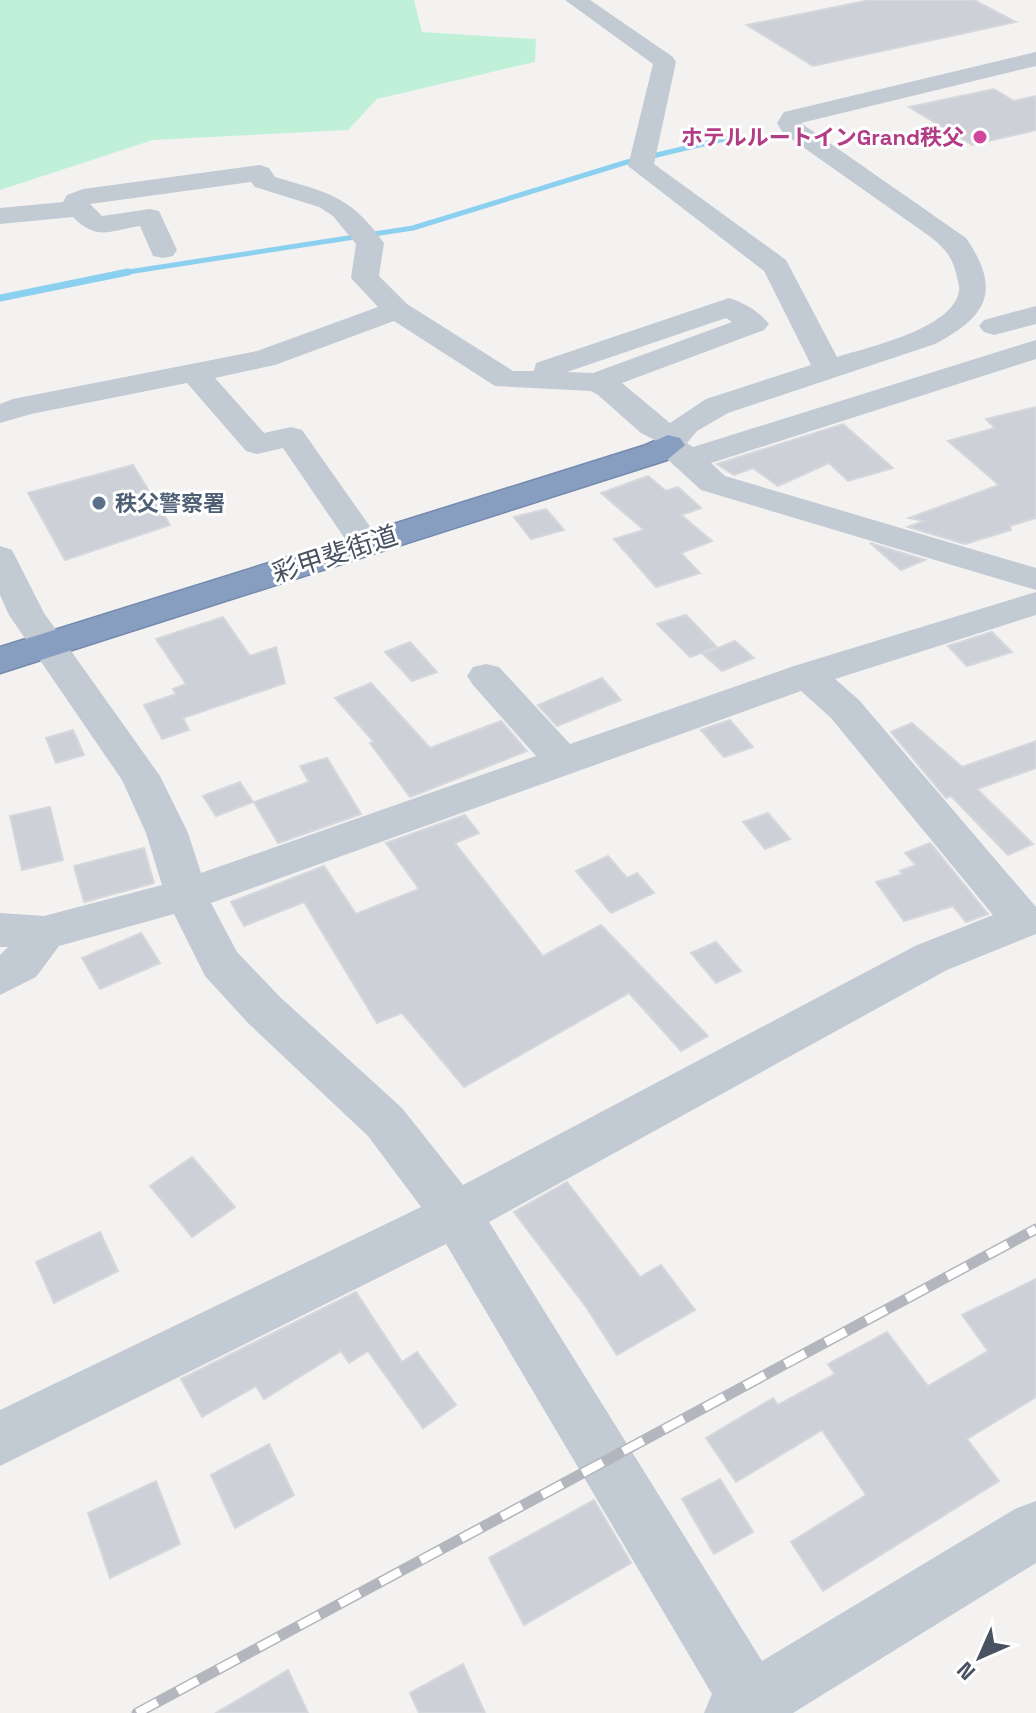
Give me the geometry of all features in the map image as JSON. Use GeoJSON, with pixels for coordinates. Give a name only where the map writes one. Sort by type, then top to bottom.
{"type":"FeatureCollection","features":[{"type":"Feature","properties":{"kind":"highway","name":"彩甲斐街道"},"geometry":{"type":"LineString","coordinates":[[0,660],[677,447]]}},
{"type":"Feature","properties":{"kind":"street"},"geometry":{"type":"LineString","coordinates":[[576,0],[665,62],[641,166],[776,266],[829,370]]}},
{"type":"Feature","properties":{"kind":"street"},"geometry":{"type":"LineString","coordinates":[[677,447],[701,413],[901,347],[946,327],[969,303],[974,289],[973,274],[956,244],[792,128],[789,123],[793,117],[1036,59]]}},
{"type":"Feature","properties":{"kind":"street"},"geometry":{"type":"LineString","coordinates":[[232,153],[258,153],[264,182],[312,195],[342,210],[370,243],[365,278],[397,310],[506,380],[596,382],[754,324],[729,307],[547,369],[555,381]]}},
{"type":"Feature","properties":{"kind":"street"},"geometry":{"type":"LineString","coordinates":[[163,250],[150,217],[96,225],[76,201],[83,197],[260,173]]}},
{"type":"Feature","properties":{"kind":"street"},"geometry":{"type":"LineString","coordinates":[[0,216],[79,208]]}},
{"type":"Feature","properties":{"kind":"street"},"geometry":{"type":"LineString","coordinates":[[0,414],[24,406],[196,375],[264,359],[397,310]]}},
{"type":"Feature","properties":{"kind":"street"},"geometry":{"type":"LineString","coordinates":[[994,326],[1036,315]]}},
{"type":"Feature","properties":{"kind":"street"},"geometry":{"type":"LineString","coordinates":[[677,447],[1036,349]]}},
{"type":"Feature","properties":{"kind":"street"},"geometry":{"type":"LineString","coordinates":[[196,375],[257,444],[291,437],[366,545]]}},
{"type":"Feature","properties":{"kind":"street"},"geometry":{"type":"LineString","coordinates":[[596,382],[609,388],[713,483],[1036,579]]}},
{"type":"Feature","properties":{"kind":"street"},"geometry":{"type":"LineString","coordinates":[[0,557],[27,615],[140,776],[167,833],[186,895],[221,964],[264,1010],[385,1122],[456,1214],[748,1710],[1036,1530]]}},
{"type":"Feature","properties":{"kind":"street"},"geometry":{"type":"LineString","coordinates":[[0,930],[44,933],[186,895],[807,675],[1036,603]]}},
{"type":"Feature","properties":{"kind":"street"},"geometry":{"type":"LineString","coordinates":[[0,1439],[456,1214],[931,958],[1023,921],[845,709],[807,675]]}},
{"type":"Feature","properties":{"kind":"street"},"geometry":{"type":"LineString","coordinates":[[486,676],[563,762]]}},
{"type":"Feature","properties":{"kind":"street"},"geometry":{"type":"LineString","coordinates":[[0,977],[20,965],[44,933]]}},
{"type":"Feature","properties":{"kind":"green space"},"geometry":{"type":"Polygon","coordinates":[[[0,0],[414,0],[422,32],[536,39],[535,62],[377,99],[348,130],[153,140],[0,190],[0,0]]]}},
{"type":"Feature","properties":{"kind":"building"},"geometry":{"type":"Polygon","coordinates":[[[870,0],[974,0],[1016,22],[813,66],[747,25],[870,0]]]}},
{"type":"Feature","properties":{"kind":"building"},"geometry":{"type":"Polygon","coordinates":[[[994,89],[1014,101],[1036,96],[1036,130],[972,145],[909,107],[994,89]]]}},
{"type":"Feature","properties":{"kind":"building"},"geometry":{"type":"Polygon","coordinates":[[[1036,407],[1036,518],[1010,526],[1011,530],[965,544],[908,527],[924,521],[909,518],[999,485],[948,441],[995,428],[986,419],[1036,407]]]}},
{"type":"Feature","properties":{"kind":"building"},"geometry":{"type":"Polygon","coordinates":[[[843,424],[893,468],[848,481],[829,463],[778,486],[753,468],[734,475],[717,464],[843,424]]]}},
{"type":"Feature","properties":{"kind":"building"},"geometry":{"type":"Polygon","coordinates":[[[133,465],[170,525],[65,560],[28,493],[133,465]]]}},
{"type":"Feature","properties":{"kind":"building"},"geometry":{"type":"Polygon","coordinates":[[[648,476],[666,491],[678,487],[701,508],[681,515],[712,541],[681,553],[700,573],[656,587],[614,539],[644,530],[601,493],[648,476]]]}},
{"type":"Feature","properties":{"kind":"building"},"geometry":{"type":"Polygon","coordinates":[[[546,509],[564,530],[531,539],[514,517],[546,509]]]}},
{"type":"Feature","properties":{"kind":"building"},"geometry":{"type":"Polygon","coordinates":[[[870,543],[925,560],[901,570],[870,543]]]}},
{"type":"Feature","properties":{"kind":"building"},"geometry":{"type":"Polygon","coordinates":[[[686,615],[717,647],[690,657],[657,624],[686,615]]]}},
{"type":"Feature","properties":{"kind":"building"},"geometry":{"type":"Polygon","coordinates":[[[223,617],[250,656],[276,647],[285,683],[183,718],[189,730],[162,739],[144,705],[176,694],[173,689],[186,684],[156,639],[223,617]]]}},
{"type":"Feature","properties":{"kind":"building"},"geometry":{"type":"Polygon","coordinates":[[[992,632],[1012,652],[967,666],[948,646],[992,632]]]}},
{"type":"Feature","properties":{"kind":"building"},"geometry":{"type":"Polygon","coordinates":[[[735,641],[754,658],[722,671],[703,654],[735,641]]]}},
{"type":"Feature","properties":{"kind":"building"},"geometry":{"type":"Polygon","coordinates":[[[410,642],[437,672],[412,681],[385,652],[410,642]]]}},
{"type":"Feature","properties":{"kind":"building"},"geometry":{"type":"Polygon","coordinates":[[[602,678],[621,700],[557,726],[538,705],[602,678]]]}},
{"type":"Feature","properties":{"kind":"building"},"geometry":{"type":"Polygon","coordinates":[[[371,683],[430,748],[501,721],[527,751],[410,797],[370,743],[374,742],[335,698],[371,683]]]}},
{"type":"Feature","properties":{"kind":"building"},"geometry":{"type":"Polygon","coordinates":[[[730,720],[753,747],[724,757],[701,730],[730,720]]]}},
{"type":"Feature","properties":{"kind":"building"},"geometry":{"type":"Polygon","coordinates":[[[912,723],[962,767],[1036,741],[1036,768],[977,789],[1033,844],[1008,855],[951,796],[946,798],[891,732],[912,723]]]}},
{"type":"Feature","properties":{"kind":"building"},"geometry":{"type":"Polygon","coordinates":[[[73,730],[84,755],[56,763],[46,738],[73,730]]]}},
{"type":"Feature","properties":{"kind":"building"},"geometry":{"type":"Polygon","coordinates":[[[327,758],[361,814],[278,843],[254,802],[309,782],[300,766],[327,758]]]}},
{"type":"Feature","properties":{"kind":"building"},"geometry":{"type":"Polygon","coordinates":[[[240,782],[253,802],[216,816],[203,796],[240,782]]]}},
{"type":"Feature","properties":{"kind":"building"},"geometry":{"type":"Polygon","coordinates":[[[50,807],[63,860],[22,870],[10,816],[50,807]]]}},
{"type":"Feature","properties":{"kind":"building"},"geometry":{"type":"Polygon","coordinates":[[[768,813],[790,839],[765,849],[743,822],[768,813]]]}},
{"type":"Feature","properties":{"kind":"building"},"geometry":{"type":"Polygon","coordinates":[[[465,815],[479,833],[455,843],[543,956],[601,925],[708,1036],[681,1051],[629,993],[464,1087],[402,1013],[377,1023],[304,902],[244,926],[231,902],[324,866],[356,914],[419,889],[386,843],[465,815]]]}},
{"type":"Feature","properties":{"kind":"building"},"geometry":{"type":"Polygon","coordinates":[[[930,843],[988,914],[966,922],[953,906],[904,921],[876,882],[903,874],[900,871],[916,865],[905,853],[930,843]]]}},
{"type":"Feature","properties":{"kind":"building"},"geometry":{"type":"Polygon","coordinates":[[[144,848],[154,883],[84,902],[74,866],[144,848]]]}},
{"type":"Feature","properties":{"kind":"building"},"geometry":{"type":"Polygon","coordinates":[[[608,856],[627,878],[637,873],[654,893],[611,913],[576,871],[608,856]]]}},
{"type":"Feature","properties":{"kind":"building"},"geometry":{"type":"Polygon","coordinates":[[[141,933],[160,963],[100,989],[82,958],[141,933]]]}},
{"type":"Feature","properties":{"kind":"building"},"geometry":{"type":"Polygon","coordinates":[[[716,942],[741,971],[716,983],[691,953],[716,942]]]}},
{"type":"Feature","properties":{"kind":"building"},"geometry":{"type":"Polygon","coordinates":[[[192,1157],[235,1207],[192,1237],[150,1186],[192,1157]]]}},
{"type":"Feature","properties":{"kind":"building"},"geometry":{"type":"Polygon","coordinates":[[[567,1182],[640,1277],[661,1265],[695,1310],[617,1355],[586,1307],[514,1212],[567,1182]]]}},
{"type":"Feature","properties":{"kind":"building"},"geometry":{"type":"Polygon","coordinates":[[[100,1232],[118,1271],[54,1303],[36,1262],[100,1232]]]}},
{"type":"Feature","properties":{"kind":"building"},"geometry":{"type":"Polygon","coordinates":[[[1036,1279],[1036,1397],[967,1439],[999,1481],[823,1591],[791,1542],[866,1495],[822,1430],[736,1482],[706,1438],[773,1398],[778,1405],[835,1374],[828,1364],[887,1332],[928,1386],[988,1351],[962,1315],[1036,1279]]]}},
{"type":"Feature","properties":{"kind":"building"},"geometry":{"type":"Polygon","coordinates":[[[356,1292],[402,1362],[417,1352],[456,1405],[423,1428],[368,1351],[349,1363],[341,1351],[264,1399],[256,1386],[202,1417],[181,1379],[356,1292]]]}},
{"type":"Feature","properties":{"kind":"building"},"geometry":{"type":"Polygon","coordinates":[[[269,1444],[294,1495],[235,1528],[211,1475],[269,1444]]]}},
{"type":"Feature","properties":{"kind":"building"},"geometry":{"type":"Polygon","coordinates":[[[720,1479],[753,1532],[714,1554],[682,1499],[720,1479]]]}},
{"type":"Feature","properties":{"kind":"building"},"geometry":{"type":"Polygon","coordinates":[[[156,1481],[180,1544],[110,1578],[88,1513],[156,1481]]]}},
{"type":"Feature","properties":{"kind":"building"},"geometry":{"type":"Polygon","coordinates":[[[594,1500],[631,1563],[524,1625],[489,1558],[594,1500]]]}},
{"type":"Feature","properties":{"kind":"building"},"geometry":{"type":"Polygon","coordinates":[[[463,1664],[485,1713],[419,1713],[410,1693],[463,1664]]]}},
{"type":"Feature","properties":{"kind":"building"},"geometry":{"type":"Polygon","coordinates":[[[288,1670],[308,1713],[216,1713],[288,1670]]]}},
{"type":"Feature","properties":{"kind":"waterway"},"geometry":{"type":"LineString","coordinates":[[115,274],[413,228],[627,162],[737,136]]}},
{"type":"Feature","properties":{"kind":"waterway"},"geometry":{"type":"LineString","coordinates":[[0,298],[128,272]]}},
{"type":"Feature","properties":{"kind":"railway"},"geometry":{"type":"LineString","coordinates":[[137,1713],[1036,1229]]}},
{"type":"Feature","properties":{"kind":"place","name":"ホテルルートインGrand秩父"},"geometry":{"type":"Point","coordinates":[980,137]}},
{"type":"Feature","properties":{"kind":"place","name":"秩父警察署"},"geometry":{"type":"Point","coordinates":[99,503]}}]}
